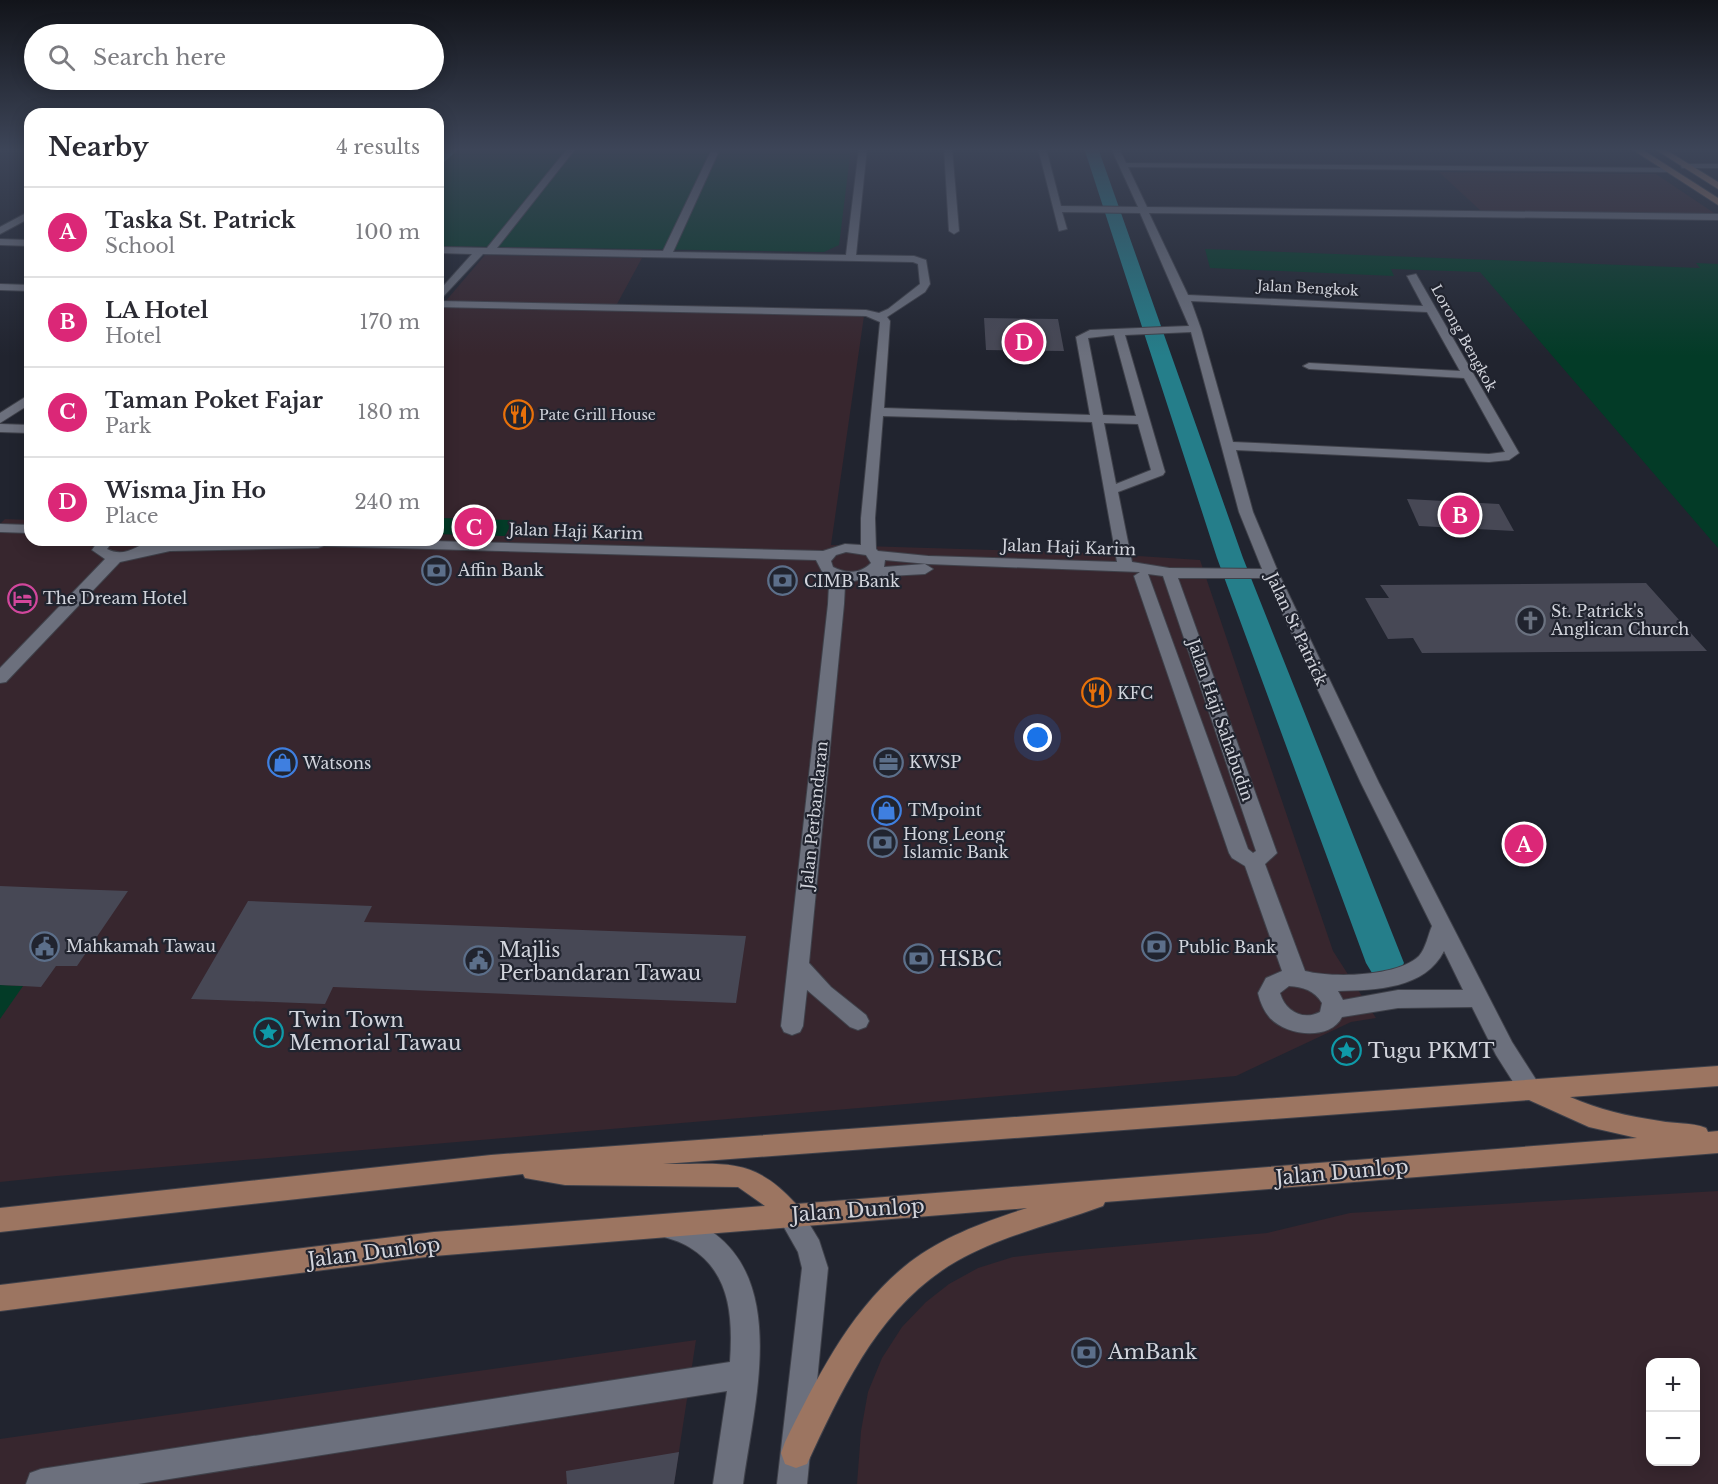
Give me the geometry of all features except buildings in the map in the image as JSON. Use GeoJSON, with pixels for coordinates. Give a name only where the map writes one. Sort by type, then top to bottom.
{"type":"FeatureCollection","features":[{"type":"Feature","properties":{"kind":"main road"},"geometry":{"type":"LineString","coordinates":[[0,1220],[491,1166],[1718,1076]]}},
{"type":"Feature","properties":{"kind":"main road"},"geometry":{"type":"LineString","coordinates":[[1530,1089],[1598,1120],[1661,1132],[1718,1137]]}},
{"type":"Feature","properties":{"kind":"main road","name":"Jalan Dunlop"},"geometry":{"type":"LineString","coordinates":[[0,1298],[434,1244],[1718,1142]]}},
{"type":"Feature","properties":{"kind":"main road"},"geometry":{"type":"LineString","coordinates":[[491,1166],[565,1174],[739,1176],[755,1182],[773,1195],[790,1215]]}},
{"type":"Feature","properties":{"kind":"main road"},"geometry":{"type":"LineString","coordinates":[[795,1453],[835,1372],[859,1335],[886,1302],[916,1272],[948,1252],[991,1233],[1121,1189]]}},
{"type":"Feature","properties":{"kind":"street"},"geometry":{"type":"LineString","coordinates":[[444,292],[485,251],[514,217]]}},
{"type":"Feature","properties":{"kind":"street"},"geometry":{"type":"LineString","coordinates":[[668,254],[685,217]]}},
{"type":"Feature","properties":{"kind":"street"},"geometry":{"type":"LineString","coordinates":[[851,257],[855,217]]}},
{"type":"Feature","properties":{"kind":"street"},"geometry":{"type":"LineString","coordinates":[[953,217],[954,231]]}},
{"type":"Feature","properties":{"kind":"street"},"geometry":{"type":"LineString","coordinates":[[1059,217],[1062,230]]}},
{"type":"Feature","properties":{"kind":"street","name":"Jalan St Patrick"},"geometry":{"type":"LineString","coordinates":[[1146,217],[1185,298],[1196,330],[1246,512],[1271,574],[1370,783],[1514,1066],[1530,1089]]}},
{"type":"Feature","properties":{"kind":"street"},"geometry":{"type":"LineString","coordinates":[[0,231],[24,218]]}},
{"type":"Feature","properties":{"kind":"street"},"geometry":{"type":"LineString","coordinates":[[0,242],[24,243]]}},
{"type":"Feature","properties":{"kind":"street"},"geometry":{"type":"LineString","coordinates":[[444,250],[908,258],[923,262],[924,287],[892,311],[880,316],[843,312],[444,304]]}},
{"type":"Feature","properties":{"kind":"street","name":"Lorong Bengkok"},"geometry":{"type":"LineString","coordinates":[[1228,446],[1489,458],[1512,453],[1412,276]]}},
{"type":"Feature","properties":{"kind":"street"},"geometry":{"type":"LineString","coordinates":[[0,287],[24,288]]}},
{"type":"Feature","properties":{"kind":"street","name":"Jalan Bengkok"},"geometry":{"type":"LineString","coordinates":[[1185,298],[1430,309]]}},
{"type":"Feature","properties":{"kind":"street"},"geometry":{"type":"LineString","coordinates":[[836,604],[864,574],[879,564],[872,553],[868,518],[885,321],[880,316]]}},
{"type":"Feature","properties":{"kind":"street"},"geometry":{"type":"LineString","coordinates":[[1125,566],[1082,337],[1090,333],[1157,329],[1196,330]]}},
{"type":"Feature","properties":{"kind":"street"},"geometry":{"type":"LineString","coordinates":[[1112,490],[1158,472],[1119,332]]}},
{"type":"Feature","properties":{"kind":"street"},"geometry":{"type":"LineString","coordinates":[[1309,366],[1467,375]]}},
{"type":"Feature","properties":{"kind":"street"},"geometry":{"type":"LineString","coordinates":[[0,419],[24,402]]}},
{"type":"Feature","properties":{"kind":"street"},"geometry":{"type":"LineString","coordinates":[[877,412],[1145,420]]}},
{"type":"Feature","properties":{"kind":"street"},"geometry":{"type":"LineString","coordinates":[[0,428],[24,429]]}},
{"type":"Feature","properties":{"kind":"street"},"geometry":{"type":"LineString","coordinates":[[827,564],[860,533],[868,518]]}},
{"type":"Feature","properties":{"kind":"street"},"geometry":{"type":"LineString","coordinates":[[0,528],[24,529]]}},
{"type":"Feature","properties":{"kind":"street"},"geometry":{"type":"LineString","coordinates":[[101,546],[108,556],[116,557],[148,546]]}},
{"type":"Feature","properties":{"kind":"street","name":"Jalan Haji Karim"},"geometry":{"type":"LineString","coordinates":[[444,546],[739,554],[827,564],[844,576],[947,569],[1145,585]]}},
{"type":"Feature","properties":{"kind":"street","name":"Jalan Haji Karim"},"geometry":{"type":"LineString","coordinates":[[845,548],[928,560],[1125,566],[1169,573],[1271,574]]}},
{"type":"Feature","properties":{"kind":"street"},"geometry":{"type":"LineString","coordinates":[[0,678],[116,557]]}},
{"type":"Feature","properties":{"kind":"street","name":"Jalan Perbandaran"},"geometry":{"type":"LineString","coordinates":[[792,1026],[836,604],[837,585],[827,564]]}},
{"type":"Feature","properties":{"kind":"street"},"geometry":{"type":"LineString","coordinates":[[1145,585],[1169,573]]}},
{"type":"Feature","properties":{"kind":"street","name":"Jalan Haji Sahabudin"},"geometry":{"type":"LineString","coordinates":[[1169,573],[1267,853],[1254,862]]}},
{"type":"Feature","properties":{"kind":"street"},"geometry":{"type":"LineString","coordinates":[[1145,585],[1176,593]]}},
{"type":"Feature","properties":{"kind":"street","name":"Jalan Haji Sahabudin"},"geometry":{"type":"LineString","coordinates":[[1145,585],[1239,853],[1254,862],[1306,980]]}},
{"type":"Feature","properties":{"kind":"street"},"geometry":{"type":"LineString","coordinates":[[1306,980],[1331,996],[1333,1010],[1331,1017],[1316,1024],[1296,1023],[1279,1014],[1270,1000],[1272,987],[1277,982],[1306,980],[1397,977],[1413,972],[1427,961],[1435,948],[1442,926]]}},
{"type":"Feature","properties":{"kind":"street"},"geometry":{"type":"LineString","coordinates":[[798,965],[823,993],[858,1021]]}},
{"type":"Feature","properties":{"kind":"street"},"geometry":{"type":"LineString","coordinates":[[1333,1010],[1398,999],[1479,998]]}},
{"type":"Feature","properties":{"kind":"street"},"geometry":{"type":"LineString","coordinates":[[790,1215],[810,1249],[815,1268],[792,1484]]}},
{"type":"Feature","properties":{"kind":"street"},"geometry":{"type":"LineString","coordinates":[[665,1226],[698,1238],[715,1252],[730,1271],[740,1293],[745,1317],[743,1374],[728,1484]]}},
{"type":"Feature","properties":{"kind":"street"},"geometry":{"type":"LineString","coordinates":[[41,1484],[743,1374]]}},
{"type":"Feature","properties":{"kind":"shaded area"},"geometry":{"type":"Polygon","coordinates":[[[485,255],[642,258],[617,304],[865,309],[831,545],[1092,553],[1200,560],[1333,951],[1376,1018],[1351,1022],[1236,1076],[0,1182],[0,524],[5,519],[24,520],[24,546],[444,546],[444,534],[505,536],[513,521],[444,518],[444,303],[485,255]]]}},
{"type":"Feature","properties":{"kind":"shaded area"},"geometry":{"type":"Polygon","coordinates":[[[1718,1191],[1718,1484],[857,1484],[861,1431],[868,1392],[882,1358],[902,1327],[926,1302],[949,1284],[978,1268],[1013,1257],[1267,1233],[1350,1213],[1718,1191]]]}},
{"type":"Feature","properties":{"kind":"shaded area"},"geometry":{"type":"Polygon","coordinates":[[[696,1340],[674,1484],[0,1484],[0,1439],[696,1340]]]}},
{"type":"Feature","properties":{"kind":"green space"},"geometry":{"type":"Polygon","coordinates":[[[444,217],[842,217],[839,245],[824,252],[444,246],[444,217]]]}},
{"type":"Feature","properties":{"kind":"green space"},"geometry":{"type":"Polygon","coordinates":[[[1205,249],[1700,268],[1696,263],[1718,264],[1718,548],[1480,272],[1391,269],[1394,276],[1210,268],[1205,249]]]}},
{"type":"Feature","properties":{"kind":"green space"},"geometry":{"type":"Polygon","coordinates":[[[444,518],[513,520],[505,536],[444,534],[444,518]]]}},
{"type":"Feature","properties":{"kind":"green space"},"geometry":{"type":"Polygon","coordinates":[[[0,985],[23,986],[0,1019],[0,985]]]}},
{"type":"Feature","properties":{"kind":"waterway"},"geometry":{"type":"LineString","coordinates":[[1114,217],[1230,558],[1385,963]]}},
{"type":"Feature","properties":{"kind":"place","name":"Wisma Jin Ho"},"geometry":{"type":"Point","coordinates":[1024,342]}},
{"type":"Feature","properties":{"kind":"place","name":"Pate Grill House"},"geometry":{"type":"Point","coordinates":[518,415]}},
{"type":"Feature","properties":{"kind":"place","name":"LA Hotel"},"geometry":{"type":"Point","coordinates":[1460,515]}},
{"type":"Feature","properties":{"kind":"place","name":"Taman Poket Fajar"},"geometry":{"type":"Point","coordinates":[474,527]}},
{"type":"Feature","properties":{"kind":"place","name":"Affin Bank"},"geometry":{"type":"Point","coordinates":[437,570]}},
{"type":"Feature","properties":{"kind":"place","name":"CIMB Bank"},"geometry":{"type":"Point","coordinates":[783,581]}},
{"type":"Feature","properties":{"kind":"place","name":"The Dream Hotel"},"geometry":{"type":"Point","coordinates":[22,598]}},
{"type":"Feature","properties":{"kind":"place","name":"St. Patrick's Anglican Church"},"geometry":{"type":"Point","coordinates":[1530,620]}},
{"type":"Feature","properties":{"kind":"place","name":"KFC"},"geometry":{"type":"Point","coordinates":[1096,693]}},
{"type":"Feature","properties":{"kind":"place","name":"KWSP"},"geometry":{"type":"Point","coordinates":[888,762]}},
{"type":"Feature","properties":{"kind":"place","name":"Watsons"},"geometry":{"type":"Point","coordinates":[282,763]}},
{"type":"Feature","properties":{"kind":"place","name":"TMpoint"},"geometry":{"type":"Point","coordinates":[887,810]}},
{"type":"Feature","properties":{"kind":"place","name":"Hong Leong Islamic Bank"},"geometry":{"type":"Point","coordinates":[882,843]}},
{"type":"Feature","properties":{"kind":"place","name":"Taska St. Patrick"},"geometry":{"type":"Point","coordinates":[1524,844]}},
{"type":"Feature","properties":{"kind":"place","name":"Mahkamah Tawau"},"geometry":{"type":"Point","coordinates":[45,946]}},
{"type":"Feature","properties":{"kind":"place","name":"Public Bank"},"geometry":{"type":"Point","coordinates":[1157,947]}},
{"type":"Feature","properties":{"kind":"place","name":"HSBC"},"geometry":{"type":"Point","coordinates":[918,959]}},
{"type":"Feature","properties":{"kind":"place","name":"Majlis Perbandaran Tawau"},"geometry":{"type":"Point","coordinates":[478,961]}},
{"type":"Feature","properties":{"kind":"place","name":"Twin Town Memorial Tawau"},"geometry":{"type":"Point","coordinates":[268,1032]}},
{"type":"Feature","properties":{"kind":"place","name":"Tugu PKMT"},"geometry":{"type":"Point","coordinates":[1347,1051]}},
{"type":"Feature","properties":{"kind":"place","name":"AmBank"},"geometry":{"type":"Point","coordinates":[1087,1352]}}]}
